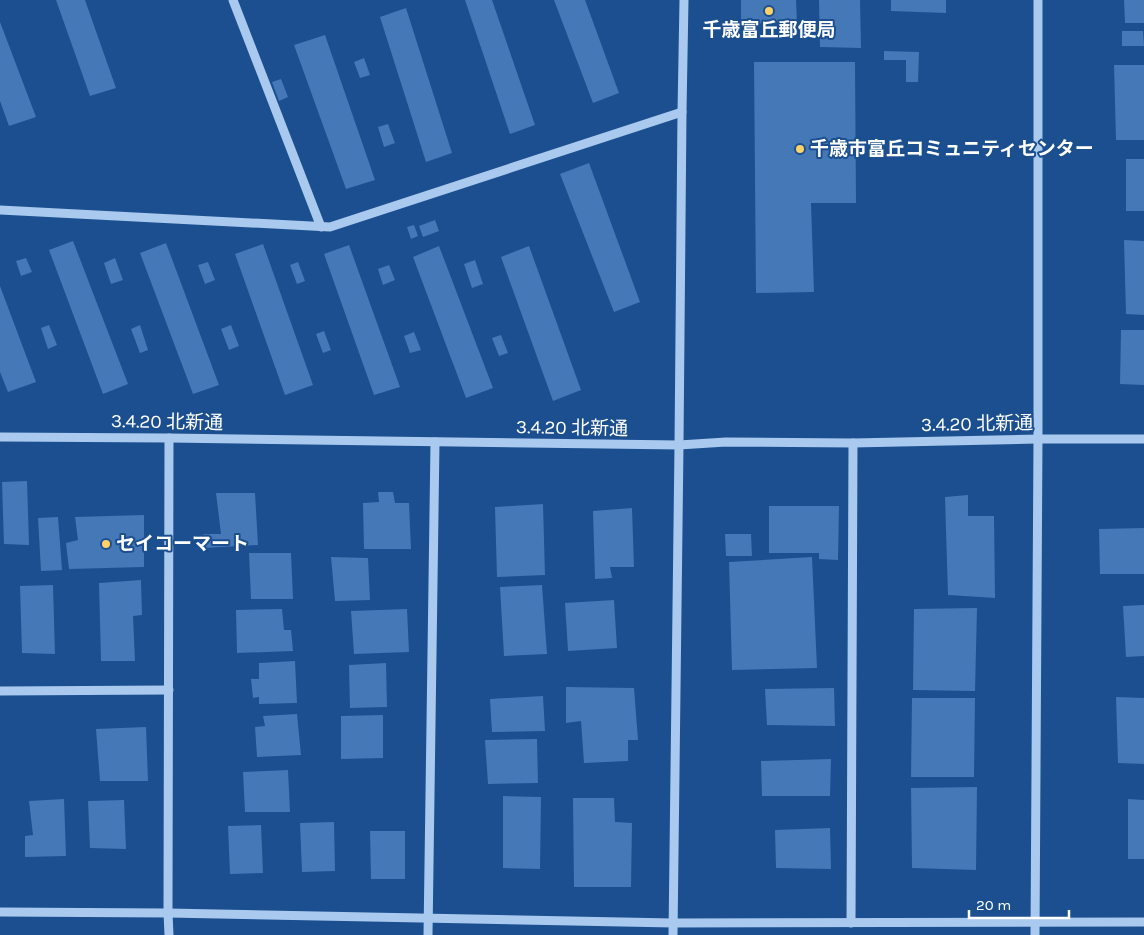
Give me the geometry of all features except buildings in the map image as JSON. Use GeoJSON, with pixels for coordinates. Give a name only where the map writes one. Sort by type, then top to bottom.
{"type":"FeatureCollection","features":[{"type":"Feature","properties":{"kind":"street"},"geometry":{"type":"LineString","coordinates":[[233,0],[321,227]]}},
{"type":"Feature","properties":{"kind":"street"},"geometry":{"type":"LineString","coordinates":[[673,935],[684,0]]}},
{"type":"Feature","properties":{"kind":"street"},"geometry":{"type":"LineString","coordinates":[[1035,935],[1038,0]]}},
{"type":"Feature","properties":{"kind":"street"},"geometry":{"type":"LineString","coordinates":[[0,210],[330,228],[682,112]]}},
{"type":"Feature","properties":{"kind":"street","name":"3.4.20 北新通"},"geometry":{"type":"LineString","coordinates":[[0,437],[680,445],[726,442],[854,443],[1038,439],[1144,440]]}},
{"type":"Feature","properties":{"kind":"street"},"geometry":{"type":"LineString","coordinates":[[169,438],[169,935]]}},
{"type":"Feature","properties":{"kind":"street"},"geometry":{"type":"LineString","coordinates":[[428,935],[435,442]]}},
{"type":"Feature","properties":{"kind":"street"},"geometry":{"type":"LineString","coordinates":[[851,923],[854,443]]}},
{"type":"Feature","properties":{"kind":"street"},"geometry":{"type":"LineString","coordinates":[[0,691],[169,690]]}},
{"type":"Feature","properties":{"kind":"street"},"geometry":{"type":"LineString","coordinates":[[0,912],[168,913],[673,923],[1144,922]]}},
{"type":"Feature","properties":{"kind":"place","name":"千歳富丘郵便局"},"geometry":{"type":"Point","coordinates":[769,11]}},
{"type":"Feature","properties":{"kind":"place","name":"千歳市富丘コミュニティセンター"},"geometry":{"type":"Point","coordinates":[800,149]}},
{"type":"Feature","properties":{"kind":"place","name":"セイコーマート"},"geometry":{"type":"Point","coordinates":[106,544]}}]}
